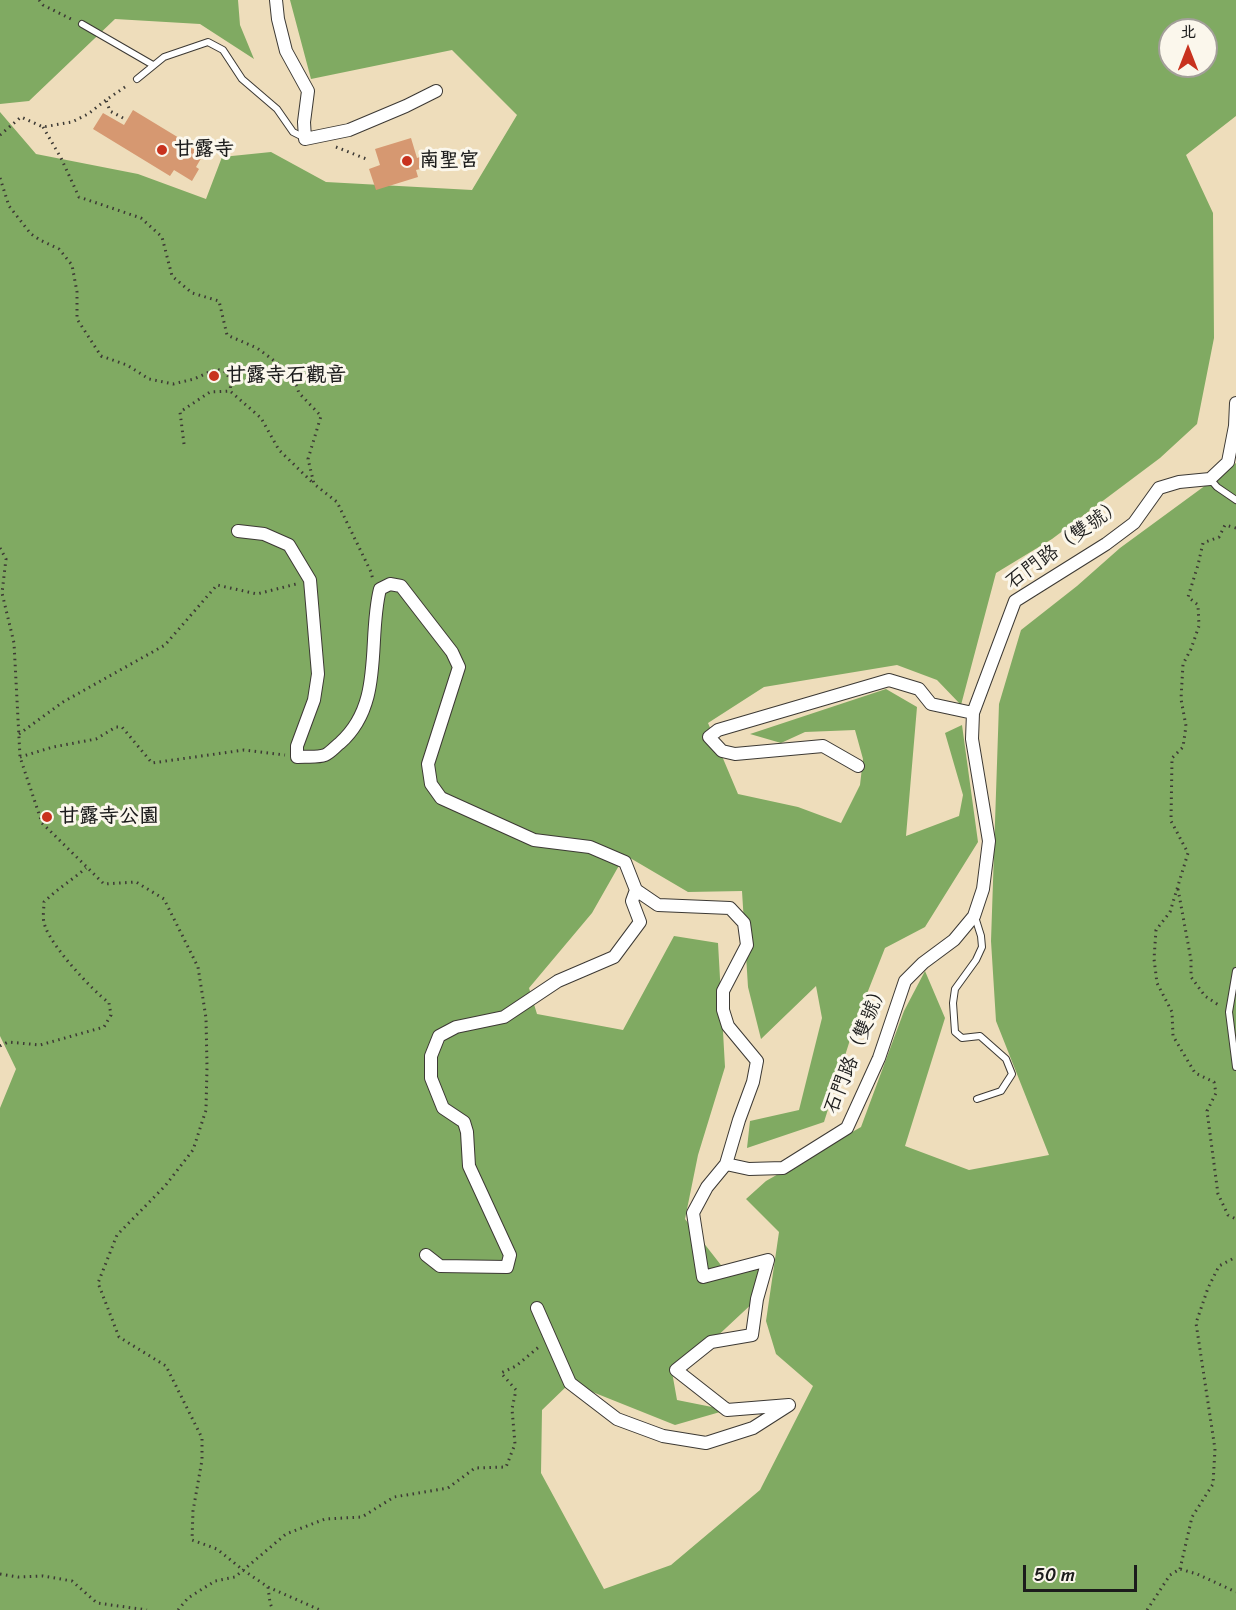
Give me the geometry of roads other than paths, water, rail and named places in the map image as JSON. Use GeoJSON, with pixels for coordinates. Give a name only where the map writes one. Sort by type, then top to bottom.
{"type":"FeatureCollection","features":[{"type":"Feature","properties":{"kind":"street"},"geometry":{"type":"LineString","coordinates":[[276,0],[286,51],[308,91],[304,122],[305,139],[349,130],[436,91]]}},
{"type":"Feature","properties":{"kind":"street"},"geometry":{"type":"LineString","coordinates":[[1210,479],[1228,462],[1235,426],[1236,403]]}},
{"type":"Feature","properties":{"kind":"street","name":"石門路（雙號）"},"geometry":{"type":"LineString","coordinates":[[726,1164],[749,1169],[783,1168],[847,1128],[879,1058],[906,981],[923,963],[954,940],[974,916],[983,889],[989,841],[972,738],[973,713],[1015,601],[1106,544],[1134,523],[1159,488],[1179,482],[1210,479]]}},
{"type":"Feature","properties":{"kind":"street"},"geometry":{"type":"LineString","coordinates":[[238,531],[264,534],[289,545],[310,580],[313,640],[318,674],[314,700],[297,746],[297,757],[326,755],[349,735],[364,710],[371,684],[380,589],[390,584],[401,586],[452,652],[459,667],[428,764],[431,784],[441,798],[534,840],[590,847],[625,862],[636,890],[658,905],[730,908],[744,923],[747,945],[723,991],[723,1010],[728,1026],[757,1060],[753,1082],[726,1164],[707,1187],[693,1214],[703,1277],[768,1260],[757,1299],[752,1335],[711,1342],[676,1370],[727,1410],[789,1405],[753,1428],[706,1443],[663,1436],[616,1419],[570,1383],[537,1308]]}},
{"type":"Feature","properties":{"kind":"street"},"geometry":{"type":"LineString","coordinates":[[858,766],[823,746],[735,754],[722,751],[710,737],[718,730],[889,680],[919,689],[931,704],[973,713]]}},
{"type":"Feature","properties":{"kind":"street"},"geometry":{"type":"LineString","coordinates":[[426,1255],[440,1266],[507,1267],[510,1255],[469,1166],[467,1132],[464,1122],[443,1108],[431,1078],[431,1056],[439,1036],[456,1027],[504,1017],[558,981],[614,957],[640,922],[632,901],[636,890]]}},
{"type":"Feature","properties":{"kind":"lane"},"geometry":{"type":"LineString","coordinates":[[82,24],[153,65]]}},
{"type":"Feature","properties":{"kind":"lane"},"geometry":{"type":"LineString","coordinates":[[138,79],[164,57],[208,42],[223,50],[242,79],[277,109],[293,132],[305,139]]}},
{"type":"Feature","properties":{"kind":"lane"},"geometry":{"type":"LineString","coordinates":[[1210,479],[1217,488],[1236,500]]}},
{"type":"Feature","properties":{"kind":"lane"},"geometry":{"type":"LineString","coordinates":[[974,916],[982,947],[976,960],[955,989],[953,1003],[956,1032],[962,1038],[980,1036],[1006,1059],[1012,1074],[1001,1091],[977,1099]]}},
{"type":"Feature","properties":{"kind":"lane"},"geometry":{"type":"LineString","coordinates":[[1236,972],[1229,1012],[1236,1067]]}},
{"type":"Feature","properties":{"kind":"place","name":"甘露寺"},"geometry":{"type":"Point","coordinates":[162,150]}},
{"type":"Feature","properties":{"kind":"place","name":"南聖宮"},"geometry":{"type":"Point","coordinates":[407,161]}},
{"type":"Feature","properties":{"kind":"place","name":"甘露寺石觀音"},"geometry":{"type":"Point","coordinates":[214,376]}},
{"type":"Feature","properties":{"kind":"place","name":"甘露寺公園"},"geometry":{"type":"Point","coordinates":[47,817]}}]}
